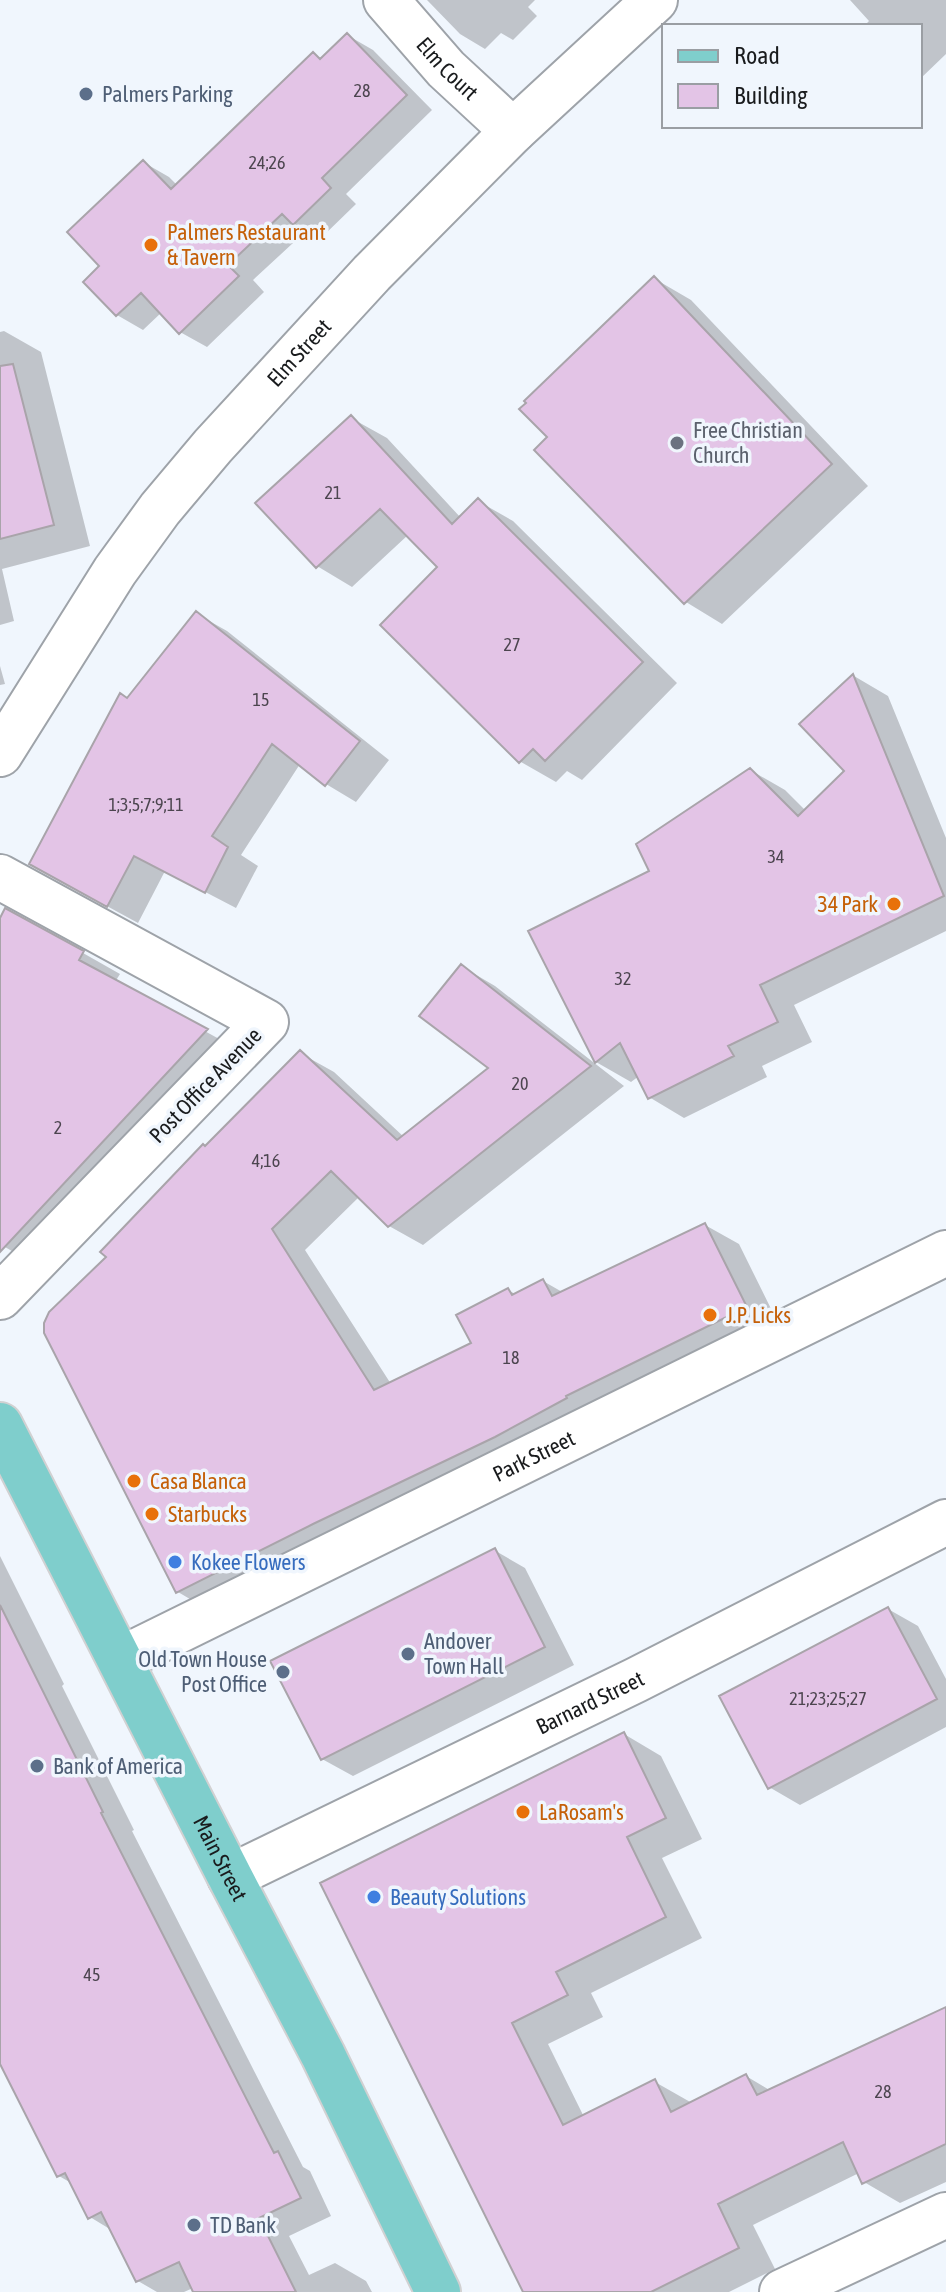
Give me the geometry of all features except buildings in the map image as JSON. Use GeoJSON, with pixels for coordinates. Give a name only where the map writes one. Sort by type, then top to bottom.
{"type":"FeatureCollection","features":[{"type":"Feature","properties":{"kind":"main road","name":"Main Street"},"geometry":{"type":"LineString","coordinates":[[0,1425],[323,2055],[438,2292]]}},
{"type":"Feature","properties":{"kind":"street","name":"Elm Court"},"geometry":{"type":"LineString","coordinates":[[386,0],[446,69],[513,131]]}},
{"type":"Feature","properties":{"kind":"street","name":"Elm Street"},"geometry":{"type":"LineString","coordinates":[[0,754],[115,571],[213,446],[372,273],[513,131],[655,0]]}},
{"type":"Feature","properties":{"kind":"street","name":"Post Office Avenue"},"geometry":{"type":"LineString","coordinates":[[0,877],[266,1022],[0,1297]]}},
{"type":"Feature","properties":{"kind":"street","name":"Park Street"},"geometry":{"type":"LineString","coordinates":[[121,1659],[946,1253]]}},
{"type":"Feature","properties":{"kind":"street","name":"Barnard Street"},"geometry":{"type":"LineString","coordinates":[[230,1877],[636,1680],[946,1522]]}},
{"type":"Feature","properties":{"kind":"street"},"geometry":{"type":"LineString","coordinates":[[782,2292],[946,2215]]}},
{"type":"Feature","properties":{"kind":"place","name":"Palmers Parking"},"geometry":{"type":"Point","coordinates":[86,94]}},
{"type":"Feature","properties":{"kind":"place","name":"Palmers Restaurant & Tavern"},"geometry":{"type":"Point","coordinates":[151,245]}},
{"type":"Feature","properties":{"kind":"place","name":"Free Christian Church"},"geometry":{"type":"Point","coordinates":[677,443]}},
{"type":"Feature","properties":{"kind":"place","name":"34 Park"},"geometry":{"type":"Point","coordinates":[894,904]}},
{"type":"Feature","properties":{"kind":"place","name":"J.P. Licks"},"geometry":{"type":"Point","coordinates":[710,1315]}},
{"type":"Feature","properties":{"kind":"place","name":"Casa Blanca"},"geometry":{"type":"Point","coordinates":[134,1481]}},
{"type":"Feature","properties":{"kind":"place","name":"Starbucks"},"geometry":{"type":"Point","coordinates":[152,1514]}},
{"type":"Feature","properties":{"kind":"place","name":"Kokee Flowers"},"geometry":{"type":"Point","coordinates":[175,1562]}},
{"type":"Feature","properties":{"kind":"place","name":"Andover Town Hall"},"geometry":{"type":"Point","coordinates":[408,1654]}},
{"type":"Feature","properties":{"kind":"place","name":"Old Town House Post Office"},"geometry":{"type":"Point","coordinates":[283,1672]}},
{"type":"Feature","properties":{"kind":"place","name":"Bank of America"},"geometry":{"type":"Point","coordinates":[37,1766]}},
{"type":"Feature","properties":{"kind":"place","name":"LaRosam's"},"geometry":{"type":"Point","coordinates":[523,1812]}},
{"type":"Feature","properties":{"kind":"place","name":"Beauty Solutions"},"geometry":{"type":"Point","coordinates":[374,1897]}},
{"type":"Feature","properties":{"kind":"place","name":"TD Bank"},"geometry":{"type":"Point","coordinates":[194,2225]}}]}
